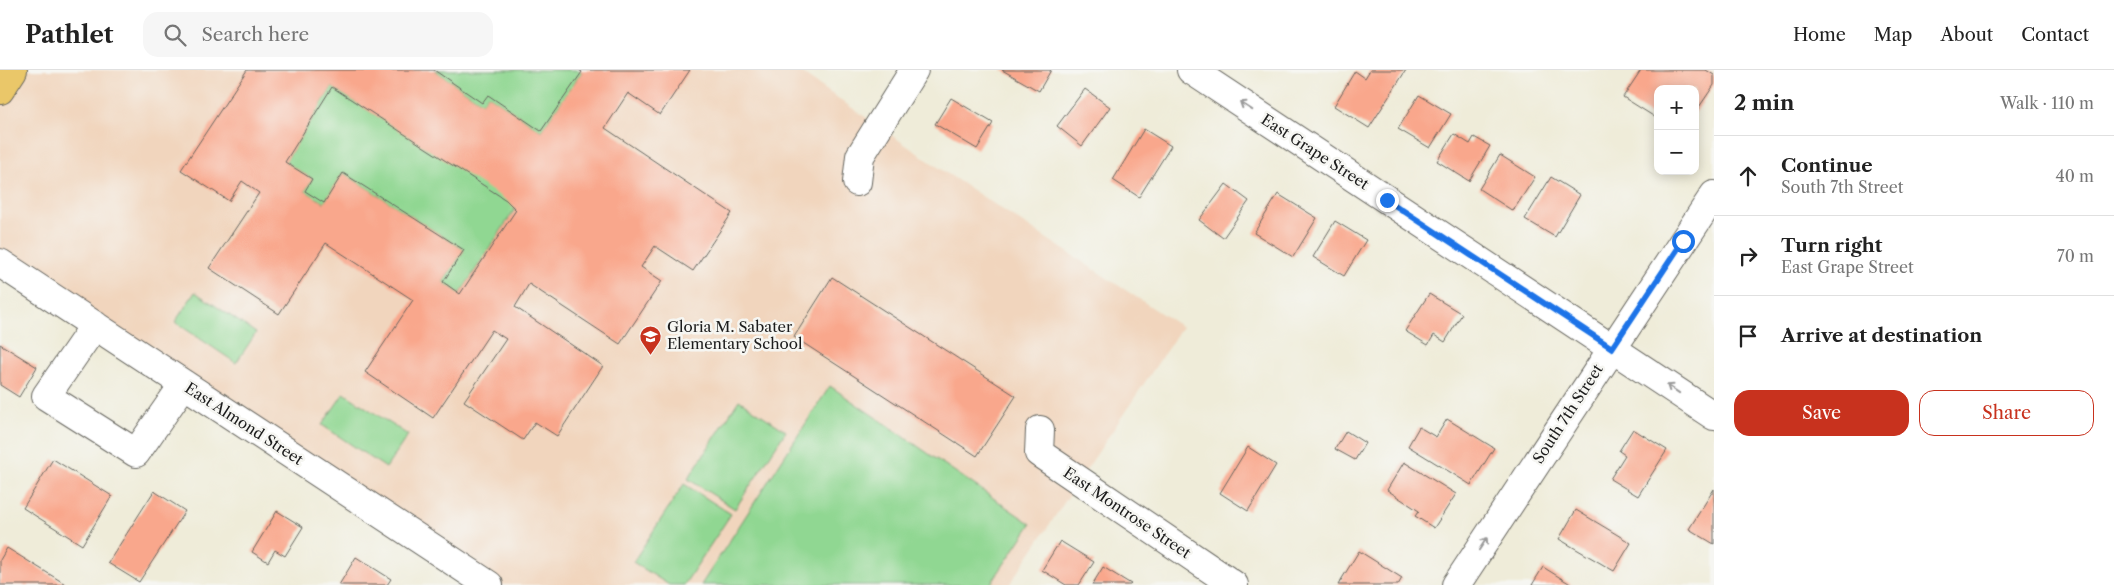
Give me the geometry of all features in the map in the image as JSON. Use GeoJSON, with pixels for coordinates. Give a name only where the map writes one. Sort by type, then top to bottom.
{"type":"FeatureCollection","features":[{"type":"Feature","properties":{"kind":"main road"},"geometry":{"type":"LineString","coordinates":[[0,90],[13,70]]}},
{"type":"Feature","properties":{"kind":"street"},"geometry":{"type":"LineString","coordinates":[[857,182],[860,156],[914,70]]}},
{"type":"Feature","properties":{"kind":"street","name":"East Grape Street"},"geometry":{"type":"LineString","coordinates":[[1193,71],[1714,416]]}},
{"type":"Feature","properties":{"kind":"street","name":"South 7th Street"},"geometry":{"type":"LineString","coordinates":[[1456,585],[1714,195]]}},
{"type":"Feature","properties":{"kind":"street","name":"East Almond Street"},"geometry":{"type":"LineString","coordinates":[[0,263],[489,585]]}},
{"type":"Feature","properties":{"kind":"street"},"geometry":{"type":"LineString","coordinates":[[94,325],[46,396],[136,453],[184,384]]}},
{"type":"Feature","properties":{"kind":"street","name":"East Montrose Street"},"geometry":{"type":"LineString","coordinates":[[1040,430],[1039,453],[1234,585]]}},
{"type":"Feature","properties":{"kind":"shaded area","name":"Gloria M. Sabater Elementary School"},"geometry":{"type":"Polygon","coordinates":[[[13,70],[797,70],[945,172],[1182,327],[1009,585],[489,585],[0,263],[0,90],[13,70]]]}},
{"type":"Feature","properties":{"kind":"green space"},"geometry":{"type":"Polygon","coordinates":[[[434,70],[579,70],[582,72],[541,131],[488,95],[482,103],[434,70]]]}},
{"type":"Feature","properties":{"kind":"green space"},"geometry":{"type":"Polygon","coordinates":[[[332,87],[517,206],[460,294],[443,282],[464,250],[343,173],[324,203],[305,191],[312,179],[285,162],[332,87]]]}},
{"type":"Feature","properties":{"kind":"green space"},"geometry":{"type":"Polygon","coordinates":[[[195,292],[256,333],[236,363],[175,322],[195,292]]]}},
{"type":"Feature","properties":{"kind":"green space"},"geometry":{"type":"Polygon","coordinates":[[[830,386],[1031,524],[990,585],[701,585],[830,386]]]}},
{"type":"Feature","properties":{"kind":"green space"},"geometry":{"type":"Polygon","coordinates":[[[344,393],[408,435],[386,468],[322,425],[344,393]]]}},
{"type":"Feature","properties":{"kind":"green space"},"geometry":{"type":"Polygon","coordinates":[[[739,400],[786,431],[735,509],[688,479],[739,400]]]}},
{"type":"Feature","properties":{"kind":"green space"},"geometry":{"type":"Polygon","coordinates":[[[684,484],[731,514],[684,585],[669,585],[633,562],[684,484]]]}},
{"type":"Feature","properties":{"kind":"building"},"geometry":{"type":"Polygon","coordinates":[[[247,70],[434,70],[482,103],[488,95],[541,131],[582,72],[579,70],[690,70],[660,115],[628,93],[605,128],[732,213],[693,271],[655,246],[641,267],[662,281],[620,344],[529,284],[515,307],[603,366],[557,436],[535,422],[523,440],[464,401],[506,339],[492,330],[433,418],[365,372],[413,300],[326,243],[279,314],[209,268],[259,193],[242,181],[229,201],[181,170],[247,70]],[[332,87],[285,162],[312,179],[305,191],[324,203],[343,173],[464,250],[443,282],[460,294],[516,210],[506,200],[332,87]]]}},
{"type":"Feature","properties":{"kind":"building"},"geometry":{"type":"Polygon","coordinates":[[[1002,70],[1051,70],[1039,91],[1002,70]]]}},
{"type":"Feature","properties":{"kind":"building"},"geometry":{"type":"Polygon","coordinates":[[[1370,70],[1406,70],[1369,128],[1334,106],[1355,71],[1365,78],[1370,70]]]}},
{"type":"Feature","properties":{"kind":"building"},"geometry":{"type":"Polygon","coordinates":[[[1641,70],[1706,70],[1714,75],[1714,85],[1699,107],[1699,85],[1654,85],[1654,116],[1623,97],[1641,70]]]}},
{"type":"Feature","properties":{"kind":"building"},"geometry":{"type":"Polygon","coordinates":[[[1085,89],[1110,107],[1082,146],[1057,126],[1085,89]]]}},
{"type":"Feature","properties":{"kind":"building"},"geometry":{"type":"Polygon","coordinates":[[[1419,95],[1451,114],[1430,148],[1398,129],[1419,95]]]}},
{"type":"Feature","properties":{"kind":"building"},"geometry":{"type":"Polygon","coordinates":[[[951,98],[993,123],[977,149],[935,124],[951,98]]]}},
{"type":"Feature","properties":{"kind":"building"},"geometry":{"type":"Polygon","coordinates":[[[1144,129],[1171,146],[1139,197],[1113,180],[1144,129]]]}},
{"type":"Feature","properties":{"kind":"building"},"geometry":{"type":"Polygon","coordinates":[[[1454,134],[1470,144],[1474,137],[1490,146],[1469,181],[1437,161],[1454,134]]]}},
{"type":"Feature","properties":{"kind":"building"},"geometry":{"type":"Polygon","coordinates":[[[1500,155],[1535,177],[1513,211],[1479,189],[1500,155]]]}},
{"type":"Feature","properties":{"kind":"building"},"geometry":{"type":"Polygon","coordinates":[[[1551,177],[1580,195],[1555,237],[1525,219],[1551,177]]]}},
{"type":"Feature","properties":{"kind":"building"},"geometry":{"type":"Polygon","coordinates":[[[1226,184],[1249,201],[1223,238],[1199,220],[1226,184]]]}},
{"type":"Feature","properties":{"kind":"building"},"geometry":{"type":"Polygon","coordinates":[[[1278,194],[1317,218],[1293,257],[1254,233],[1278,194]]]}},
{"type":"Feature","properties":{"kind":"building"},"geometry":{"type":"Polygon","coordinates":[[[1335,221],[1366,240],[1344,276],[1313,257],[1335,221]]]}},
{"type":"Feature","properties":{"kind":"building"},"geometry":{"type":"Polygon","coordinates":[[[832,277],[1016,396],[977,456],[794,337],[832,277]]]}},
{"type":"Feature","properties":{"kind":"building"},"geometry":{"type":"Polygon","coordinates":[[[1429,294],[1462,314],[1445,342],[1434,335],[1428,345],[1405,331],[1429,294]]]}},
{"type":"Feature","properties":{"kind":"building"},"geometry":{"type":"Polygon","coordinates":[[[0,344],[37,367],[19,397],[0,385],[0,344]]]}},
{"type":"Feature","properties":{"kind":"building"},"geometry":{"type":"Polygon","coordinates":[[[1447,419],[1494,448],[1471,485],[1408,446],[1419,427],[1436,437],[1447,419]]]}},
{"type":"Feature","properties":{"kind":"building"},"geometry":{"type":"Polygon","coordinates":[[[1633,429],[1667,450],[1638,496],[1610,479],[1625,455],[1619,451],[1633,429]]]}},
{"type":"Feature","properties":{"kind":"building"},"geometry":{"type":"Polygon","coordinates":[[[1346,431],[1365,443],[1355,460],[1335,449],[1346,431]]]}},
{"type":"Feature","properties":{"kind":"building"},"geometry":{"type":"Polygon","coordinates":[[[1248,447],[1276,465],[1248,511],[1220,493],[1248,447]]]}},
{"type":"Feature","properties":{"kind":"building"},"geometry":{"type":"Polygon","coordinates":[[[53,459],[112,496],[82,545],[23,508],[53,459]]]}},
{"type":"Feature","properties":{"kind":"building"},"geometry":{"type":"Polygon","coordinates":[[[1404,462],[1456,494],[1434,528],[1415,516],[1419,511],[1387,490],[1404,462]]]}},
{"type":"Feature","properties":{"kind":"building"},"geometry":{"type":"Polygon","coordinates":[[[1714,489],[1714,544],[1689,529],[1714,489]]]}},
{"type":"Feature","properties":{"kind":"building"},"geometry":{"type":"Polygon","coordinates":[[[154,491],[185,511],[139,582],[108,563],[154,491]]]}},
{"type":"Feature","properties":{"kind":"building"},"geometry":{"type":"Polygon","coordinates":[[[1576,510],[1631,543],[1614,571],[1559,539],[1576,510]]]}},
{"type":"Feature","properties":{"kind":"building"},"geometry":{"type":"Polygon","coordinates":[[[277,511],[303,527],[285,556],[275,550],[268,562],[252,552],[277,511]]]}},
{"type":"Feature","properties":{"kind":"building"},"geometry":{"type":"Polygon","coordinates":[[[1060,541],[1094,562],[1079,585],[1066,585],[1042,570],[1060,541]]]}},
{"type":"Feature","properties":{"kind":"building"},"geometry":{"type":"Polygon","coordinates":[[[7,548],[67,585],[0,585],[0,560],[7,548]]]}},
{"type":"Feature","properties":{"kind":"building"},"geometry":{"type":"Polygon","coordinates":[[[1359,551],[1402,578],[1398,585],[1338,585],[1359,551]]]}},
{"type":"Feature","properties":{"kind":"building"},"geometry":{"type":"Polygon","coordinates":[[[356,557],[391,579],[387,585],[339,585],[356,557]]]}},
{"type":"Feature","properties":{"kind":"building"},"geometry":{"type":"Polygon","coordinates":[[[1103,567],[1131,584],[1092,585],[1103,567]]]}},
{"type":"Feature","properties":{"kind":"building"},"geometry":{"type":"Polygon","coordinates":[[[1543,567],[1572,585],[1532,585],[1543,567]]]}},
{"type":"Feature","properties":{"kind":"place","name":"Gloria M. Sabater Elementary School"},"geometry":{"type":"Point","coordinates":[651,355]}},
{"type":"Feature","properties":{"kind":"route"},"geometry":{"type":"LineString","coordinates":[[1387,200],[1612,348],[1683,241]]}}]}
